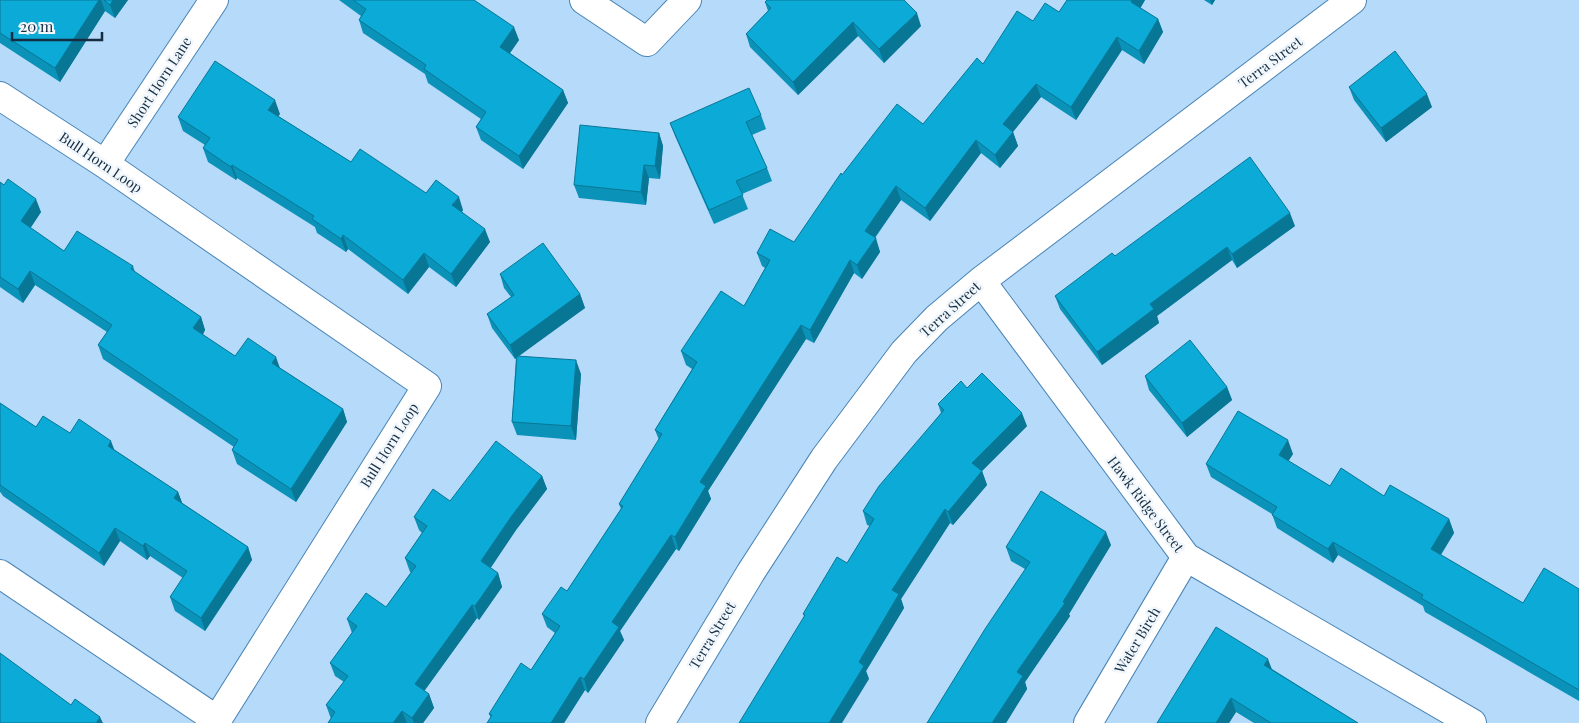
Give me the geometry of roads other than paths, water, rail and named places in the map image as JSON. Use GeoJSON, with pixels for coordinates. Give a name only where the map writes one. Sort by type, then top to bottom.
{"type":"FeatureCollection","features":[{"type":"Feature","properties":{"kind":"street","name":"Short Horn Lane"},"geometry":{"type":"LineString","coordinates":[[105,164],[214,0]]}},
{"type":"Feature","properties":{"kind":"street"},"geometry":{"type":"LineString","coordinates":[[584,0],[647,42],[687,0]]}},
{"type":"Feature","properties":{"kind":"street","name":"Terra Street"},"geometry":{"type":"LineString","coordinates":[[660,723],[751,572],[824,460],[904,352],[937,318],[981,281],[1352,0]]}},
{"type":"Feature","properties":{"kind":"street","name":"Bull Horn Loop"},"geometry":{"type":"LineString","coordinates":[[0,96],[105,164],[426,386],[217,720],[0,574]]}},
{"type":"Feature","properties":{"kind":"street","name":"Hawk Ridge Street"},"geometry":{"type":"LineString","coordinates":[[981,281],[1186,557],[1472,723]]}},
{"type":"Feature","properties":{"kind":"street","name":"Water Birch"},"geometry":{"type":"LineString","coordinates":[[1088,723],[1186,557]]}}]}
